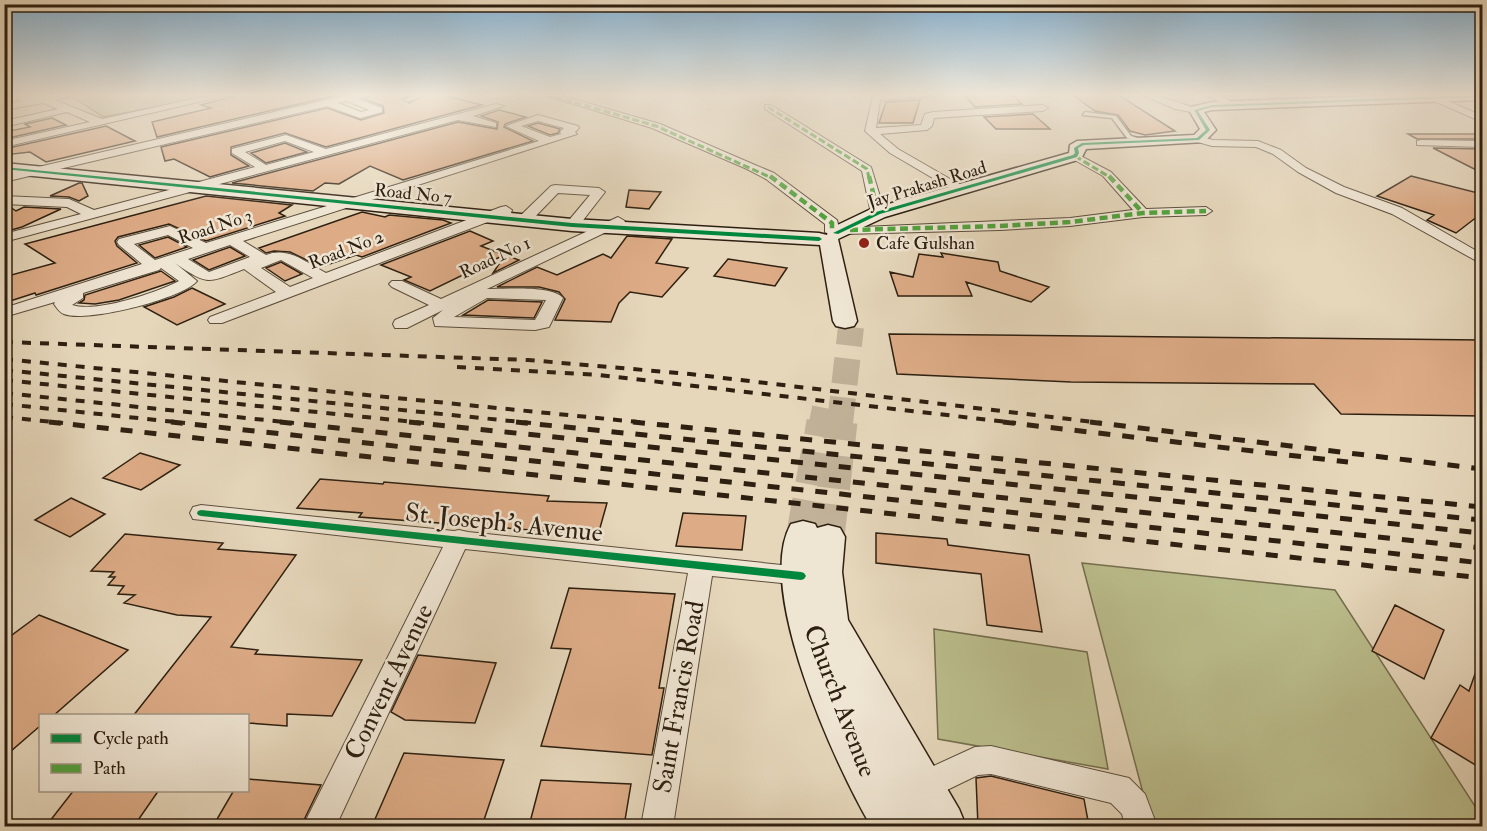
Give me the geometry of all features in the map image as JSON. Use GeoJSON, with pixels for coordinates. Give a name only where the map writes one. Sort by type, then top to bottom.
{"type":"FeatureCollection","features":[{"type":"Feature","properties":{"kind":"street"},"geometry":{"type":"LineString","coordinates":[[22,133],[52,146]]}},
{"type":"Feature","properties":{"kind":"street"},"geometry":{"type":"LineString","coordinates":[[31,137],[51,133]]}},
{"type":"Feature","properties":{"kind":"street"},"geometry":{"type":"LineString","coordinates":[[4,144],[51,133]]}},
{"type":"Feature","properties":{"kind":"street"},"geometry":{"type":"LineString","coordinates":[[73,133],[82,139]]}},
{"type":"Feature","properties":{"kind":"street"},"geometry":{"type":"LineString","coordinates":[[4,179],[205,133]]}},
{"type":"Feature","properties":{"kind":"street"},"geometry":{"type":"LineString","coordinates":[[4,230],[195,187],[262,166],[399,133]]}},
{"type":"Feature","properties":{"kind":"street"},"geometry":{"type":"LineString","coordinates":[[528,133],[548,140],[564,133]]}},
{"type":"Feature","properties":{"kind":"street"},"geometry":{"type":"LineString","coordinates":[[672,133],[770,176],[832,223],[829,235],[845,325]]}},
{"type":"Feature","properties":{"kind":"street"},"geometry":{"type":"LineString","coordinates":[[809,133],[867,169],[878,213]]}},
{"type":"Feature","properties":{"kind":"street"},"geometry":{"type":"LineString","coordinates":[[872,133],[894,151],[960,190]]}},
{"type":"Feature","properties":{"kind":"street"},"geometry":{"type":"LineString","coordinates":[[1198,139],[1205,133]]}},
{"type":"Feature","properties":{"kind":"street"},"geometry":{"type":"LineString","coordinates":[[1447,133],[1482,133]]}},
{"type":"Feature","properties":{"kind":"street","name":"Road No 3"},"geometry":{"type":"LineString","coordinates":[[162,263],[203,247],[572,134]]}},
{"type":"Feature","properties":{"kind":"street"},"geometry":{"type":"LineString","coordinates":[[262,166],[236,151],[283,138],[320,151]]}},
{"type":"Feature","properties":{"kind":"street"},"geometry":{"type":"LineString","coordinates":[[1198,139],[1212,143],[1258,144],[1277,152],[1302,170],[1340,190],[1397,211],[1482,260]]}},
{"type":"Feature","properties":{"kind":"street","name":"Jay Prakash Road"},"geometry":{"type":"LineString","coordinates":[[829,235],[878,213],[1075,156],[1076,148],[1083,144],[1198,139]]}},
{"type":"Feature","properties":{"kind":"street"},"geometry":{"type":"LineString","coordinates":[[1421,144],[1482,144]]}},
{"type":"Feature","properties":{"kind":"street"},"geometry":{"type":"LineString","coordinates":[[301,153],[320,151]]}},
{"type":"Feature","properties":{"kind":"street"},"geometry":{"type":"LineString","coordinates":[[1075,156],[1107,174],[1143,213]]}},
{"type":"Feature","properties":{"kind":"street"},"geometry":{"type":"LineString","coordinates":[[4,160],[51,168],[217,180],[356,199],[527,217],[611,224],[829,235],[1012,225],[1143,213],[1206,212]]}},
{"type":"Feature","properties":{"kind":"street"},"geometry":{"type":"LineString","coordinates":[[262,166],[277,160]]}},
{"type":"Feature","properties":{"kind":"street","name":"Road No 7"},"geometry":{"type":"LineString","coordinates":[[4,168],[51,168],[195,187],[356,199]]}},
{"type":"Feature","properties":{"kind":"street"},"geometry":{"type":"LineString","coordinates":[[527,217],[553,190],[576,195],[599,193],[576,221]]}},
{"type":"Feature","properties":{"kind":"street"},"geometry":{"type":"LineString","coordinates":[[4,200],[69,203],[87,212]]}},
{"type":"Feature","properties":{"kind":"street"},"geometry":{"type":"LineString","coordinates":[[5,238],[87,212]]}},
{"type":"Feature","properties":{"kind":"street","name":"Road No 2"},"geometry":{"type":"LineString","coordinates":[[216,320],[321,276],[498,214]]}},
{"type":"Feature","properties":{"kind":"street","name":"Road No 1"},"geometry":{"type":"LineString","coordinates":[[443,310],[611,224]]}},
{"type":"Feature","properties":{"kind":"street"},"geometry":{"type":"LineString","coordinates":[[78,293],[62,304],[69,310],[78,311],[117,306],[189,281],[124,242],[170,230],[203,247]]}},
{"type":"Feature","properties":{"kind":"street"},"geometry":{"type":"LineString","coordinates":[[162,263],[206,277],[230,264],[261,257],[232,240]]}},
{"type":"Feature","properties":{"kind":"street"},"geometry":{"type":"LineString","coordinates":[[6,313],[78,293],[203,247]]}},
{"type":"Feature","properties":{"kind":"street"},"geometry":{"type":"LineString","coordinates":[[284,290],[251,268],[252,266],[277,256],[284,256],[321,276]]}},
{"type":"Feature","properties":{"kind":"street"},"geometry":{"type":"LineString","coordinates":[[397,284],[443,310]]}},
{"type":"Feature","properties":{"kind":"street"},"geometry":{"type":"LineString","coordinates":[[443,310],[441,322],[535,325],[543,322],[555,298],[550,295],[476,293]]}},
{"type":"Feature","properties":{"kind":"street"},"geometry":{"type":"LineString","coordinates":[[401,324],[418,315],[443,310]]}},
{"type":"Feature","properties":{"kind":"street","name":"St. Joseph's Avenue"},"geometry":{"type":"LineString","coordinates":[[201,513],[459,538],[701,567],[801,576]]}},
{"type":"Feature","properties":{"kind":"street","name":"Church Avenue"},"geometry":{"type":"LineString","coordinates":[[816,535],[824,572],[829,621],[910,811],[869,780],[834,701],[807,624],[799,562],[816,535]]}},
{"type":"Feature","properties":{"kind":"street","name":"Convent Avenue"},"geometry":{"type":"LineString","coordinates":[[319,826],[459,538]]}},
{"type":"Feature","properties":{"kind":"street","name":"Saint Francis Road"},"geometry":{"type":"LineString","coordinates":[[657,826],[701,567]]}},
{"type":"Feature","properties":{"kind":"street"},"geometry":{"type":"LineString","coordinates":[[910,811],[975,760],[991,760],[1118,789],[1129,795],[1141,826]]}},
{"type":"Feature","properties":{"kind":"lane"},"geometry":{"type":"LineString","coordinates":[[1127,133],[1130,137],[1145,142]]}},
{"type":"Feature","properties":{"kind":"green space"},"geometry":{"type":"Polygon","coordinates":[[[1082,563],[1335,590],[1482,817],[1482,826],[1156,826],[1143,793],[1082,563]]]}},
{"type":"Feature","properties":{"kind":"green space"},"geometry":{"type":"Polygon","coordinates":[[[934,629],[1087,652],[1108,769],[938,739],[934,629]]]}},
{"type":"Feature","properties":{"kind":"building"},"geometry":{"type":"Polygon","coordinates":[[[4,133],[32,133],[4,139],[4,133]]]}},
{"type":"Feature","properties":{"kind":"building"},"geometry":{"type":"Polygon","coordinates":[[[76,133],[119,133],[135,141],[46,162],[30,152],[4,155],[4,149],[76,133]]]}},
{"type":"Feature","properties":{"kind":"building"},"geometry":{"type":"Polygon","coordinates":[[[156,133],[175,133],[157,137],[156,133]]]}},
{"type":"Feature","properties":{"kind":"building"},"geometry":{"type":"Polygon","coordinates":[[[222,133],[379,133],[326,147],[285,133],[231,147],[231,155],[249,166],[210,177],[174,159],[165,161],[161,147],[222,133]]]}},
{"type":"Feature","properties":{"kind":"building"},"geometry":{"type":"Polygon","coordinates":[[[418,133],[516,133],[533,141],[403,180],[370,166],[339,184],[325,183],[313,191],[232,183],[418,133]]]}},
{"type":"Feature","properties":{"kind":"building"},"geometry":{"type":"Polygon","coordinates":[[[1137,133],[1162,133],[1145,135],[1137,133]]]}},
{"type":"Feature","properties":{"kind":"building"},"geometry":{"type":"Polygon","coordinates":[[[1408,134],[1482,134],[1482,139],[1417,139],[1408,134]]]}},
{"type":"Feature","properties":{"kind":"building"},"geometry":{"type":"Polygon","coordinates":[[[285,143],[307,152],[266,163],[251,153],[285,143]]]}},
{"type":"Feature","properties":{"kind":"building"},"geometry":{"type":"Polygon","coordinates":[[[1433,148],[1482,149],[1482,173],[1433,148]]]}},
{"type":"Feature","properties":{"kind":"building"},"geometry":{"type":"Polygon","coordinates":[[[1411,176],[1482,194],[1482,213],[1456,233],[1427,220],[1434,215],[1377,196],[1411,176]]]}},
{"type":"Feature","properties":{"kind":"building"},"geometry":{"type":"Polygon","coordinates":[[[82,183],[88,196],[79,201],[69,197],[50,196],[82,183]]]}},
{"type":"Feature","properties":{"kind":"building"},"geometry":{"type":"Polygon","coordinates":[[[629,190],[661,192],[649,209],[626,207],[629,190]]]}},
{"type":"Feature","properties":{"kind":"building"},"geometry":{"type":"Polygon","coordinates":[[[206,196],[292,205],[279,213],[285,216],[206,241],[169,224],[118,237],[115,241],[117,246],[137,263],[4,303],[4,277],[55,263],[25,244],[206,196]]]}},
{"type":"Feature","properties":{"kind":"building"},"geometry":{"type":"Polygon","coordinates":[[[4,206],[16,211],[24,207],[61,209],[22,227],[4,232],[4,206]]]}},
{"type":"Feature","properties":{"kind":"building"},"geometry":{"type":"Polygon","coordinates":[[[362,212],[385,217],[389,215],[443,220],[451,223],[362,257],[356,255],[321,267],[290,252],[266,253],[259,248],[362,212]]]}},
{"type":"Feature","properties":{"kind":"building"},"geometry":{"type":"Polygon","coordinates":[[[470,231],[493,241],[481,246],[504,255],[430,291],[404,280],[411,277],[381,265],[470,231]]]}},
{"type":"Feature","properties":{"kind":"building"},"geometry":{"type":"Polygon","coordinates":[[[627,236],[672,239],[656,263],[688,268],[662,297],[630,292],[619,303],[611,322],[555,320],[565,299],[559,292],[539,287],[497,287],[537,267],[557,275],[603,254],[611,258],[627,236]]]}},
{"type":"Feature","properties":{"kind":"building"},"geometry":{"type":"Polygon","coordinates":[[[168,237],[187,247],[155,258],[139,245],[168,237]]]}},
{"type":"Feature","properties":{"kind":"building"},"geometry":{"type":"Polygon","coordinates":[[[230,247],[245,256],[209,270],[193,260],[230,247]]]}},
{"type":"Feature","properties":{"kind":"building"},"geometry":{"type":"Polygon","coordinates":[[[941,253],[998,262],[1000,271],[1049,287],[1031,302],[966,282],[972,296],[898,296],[890,272],[913,277],[919,254],[943,257],[941,253]]]}},
{"type":"Feature","properties":{"kind":"building"},"geometry":{"type":"Polygon","coordinates":[[[505,255],[519,260],[493,273],[505,255]]]}},
{"type":"Feature","properties":{"kind":"building"},"geometry":{"type":"Polygon","coordinates":[[[728,259],[787,268],[775,286],[714,276],[728,259]]]}},
{"type":"Feature","properties":{"kind":"building"},"geometry":{"type":"Polygon","coordinates":[[[281,262],[302,274],[285,281],[266,268],[281,262]]]}},
{"type":"Feature","properties":{"kind":"building"},"geometry":{"type":"Polygon","coordinates":[[[161,271],[175,281],[119,300],[95,304],[79,303],[84,300],[85,295],[161,271]]]}},
{"type":"Feature","properties":{"kind":"building"},"geometry":{"type":"Polygon","coordinates":[[[192,288],[225,304],[177,325],[144,307],[174,297],[192,288]]]}},
{"type":"Feature","properties":{"kind":"building"},"geometry":{"type":"Polygon","coordinates":[[[488,300],[542,302],[534,318],[463,315],[488,300]]]}},
{"type":"Feature","properties":{"kind":"building"},"geometry":{"type":"Polygon","coordinates":[[[889,334],[1482,340],[1482,416],[1341,414],[1314,384],[1071,382],[897,374],[889,334]]]}},
{"type":"Feature","properties":{"kind":"building"},"geometry":{"type":"Polygon","coordinates":[[[140,453],[180,465],[141,490],[103,478],[140,453]]]}},
{"type":"Feature","properties":{"kind":"building"},"geometry":{"type":"Polygon","coordinates":[[[320,479],[549,496],[547,501],[607,503],[598,535],[359,517],[362,513],[297,508],[320,479]]]}},
{"type":"Feature","properties":{"kind":"building"},"geometry":{"type":"Polygon","coordinates":[[[71,498],[105,514],[70,537],[35,520],[71,498]]]}},
{"type":"Feature","properties":{"kind":"building"},"geometry":{"type":"Polygon","coordinates":[[[683,513],[746,516],[742,550],[676,546],[683,513]]]}},
{"type":"Feature","properties":{"kind":"building"},"geometry":{"type":"Polygon","coordinates":[[[876,533],[947,539],[948,545],[1029,555],[1042,632],[987,625],[981,574],[876,563],[876,533]]]}},
{"type":"Feature","properties":{"kind":"building"},"geometry":{"type":"Polygon","coordinates":[[[125,534],[223,543],[218,549],[296,555],[231,647],[258,650],[255,654],[362,660],[332,716],[287,714],[287,726],[249,723],[249,714],[135,714],[211,617],[177,615],[124,603],[135,595],[118,594],[124,586],[108,585],[115,577],[109,577],[114,572],[91,571],[125,534]]]}},
{"type":"Feature","properties":{"kind":"building"},"geometry":{"type":"Polygon","coordinates":[[[569,588],[675,594],[659,688],[664,688],[652,755],[541,746],[571,649],[551,648],[569,588]]]}},
{"type":"Feature","properties":{"kind":"building"},"geometry":{"type":"Polygon","coordinates":[[[1395,605],[1444,630],[1424,679],[1372,651],[1395,605]]]}},
{"type":"Feature","properties":{"kind":"building"},"geometry":{"type":"Polygon","coordinates":[[[39,615],[128,650],[55,714],[39,714],[39,727],[4,757],[4,641],[39,615]]]}},
{"type":"Feature","properties":{"kind":"building"},"geometry":{"type":"Polygon","coordinates":[[[418,655],[496,663],[475,723],[405,720],[391,712],[418,655]]]}},
{"type":"Feature","properties":{"kind":"building"},"geometry":{"type":"Polygon","coordinates":[[[1480,660],[1482,661],[1482,769],[1431,738],[1460,685],[1469,691],[1480,660]]]}},
{"type":"Feature","properties":{"kind":"building"},"geometry":{"type":"Polygon","coordinates":[[[404,753],[504,760],[482,826],[372,826],[404,753]]]}},
{"type":"Feature","properties":{"kind":"building"},"geometry":{"type":"Polygon","coordinates":[[[991,776],[1084,799],[1089,826],[978,826],[976,778],[991,776]]]}},
{"type":"Feature","properties":{"kind":"building"},"geometry":{"type":"Polygon","coordinates":[[[249,779],[321,785],[301,826],[213,826],[233,792],[249,792],[249,779]]]}},
{"type":"Feature","properties":{"kind":"building"},"geometry":{"type":"Polygon","coordinates":[[[541,780],[631,784],[624,826],[529,826],[541,780]]]}},
{"type":"Feature","properties":{"kind":"building"},"geometry":{"type":"Polygon","coordinates":[[[72,792],[158,792],[134,826],[46,826],[72,792]]]}},
{"type":"Feature","properties":{"kind":"tunnel"},"geometry":{"type":"LineString","coordinates":[[840,423],[851,327]]}},
{"type":"Feature","properties":{"kind":"tunnel"},"geometry":{"type":"LineString","coordinates":[[822,423],[825,408]]}},
{"type":"Feature","properties":{"kind":"tunnel"},"geometry":{"type":"LineString","coordinates":[[803,533],[823,422]]}},
{"type":"Feature","properties":{"kind":"tunnel"},"geometry":{"type":"LineString","coordinates":[[828,537],[841,422]]}},
{"type":"Feature","properties":{"kind":"railway"},"geometry":{"type":"LineString","coordinates":[[4,342],[528,360],[690,374],[1102,423]]}},
{"type":"Feature","properties":{"kind":"railway"},"geometry":{"type":"LineString","coordinates":[[4,359],[648,423]]}},
{"type":"Feature","properties":{"kind":"railway"},"geometry":{"type":"LineString","coordinates":[[457,367],[599,375],[1016,423]]}},
{"type":"Feature","properties":{"kind":"railway"},"geometry":{"type":"LineString","coordinates":[[4,370],[531,423]]}},
{"type":"Feature","properties":{"kind":"railway"},"geometry":{"type":"LineString","coordinates":[[4,380],[424,423]]}},
{"type":"Feature","properties":{"kind":"railway"},"geometry":{"type":"LineString","coordinates":[[4,393],[294,423]]}},
{"type":"Feature","properties":{"kind":"railway"},"geometry":{"type":"LineString","coordinates":[[4,404],[185,423]]}},
{"type":"Feature","properties":{"kind":"railway"},"geometry":{"type":"LineString","coordinates":[[4,417],[63,423]]}},
{"type":"Feature","properties":{"kind":"railway"},"geometry":{"type":"LineString","coordinates":[[49,422],[1482,578]]}},
{"type":"Feature","properties":{"kind":"railway"},"geometry":{"type":"LineString","coordinates":[[171,422],[1482,563]]}},
{"type":"Feature","properties":{"kind":"railway"},"geometry":{"type":"LineString","coordinates":[[280,422],[1482,548]]}},
{"type":"Feature","properties":{"kind":"railway"},"geometry":{"type":"LineString","coordinates":[[409,422],[1482,533]]}},
{"type":"Feature","properties":{"kind":"railway"},"geometry":{"type":"LineString","coordinates":[[516,422],[1482,520]]}},
{"type":"Feature","properties":{"kind":"railway"},"geometry":{"type":"LineString","coordinates":[[633,422],[1482,507]]}},
{"type":"Feature","properties":{"kind":"railway"},"geometry":{"type":"LineString","coordinates":[[1003,422],[1348,462]]}},
{"type":"Feature","properties":{"kind":"railway"},"geometry":{"type":"LineString","coordinates":[[1090,422],[1482,469]]}},
{"type":"Feature","properties":{"kind":"marked path"},"geometry":{"type":"LineString","coordinates":[[672,133],[770,176],[832,223],[832,232]]}},
{"type":"Feature","properties":{"kind":"marked path"},"geometry":{"type":"LineString","coordinates":[[809,133],[867,169],[878,213]]}},
{"type":"Feature","properties":{"kind":"marked path"},"geometry":{"type":"LineString","coordinates":[[1075,156],[1107,174],[1143,213]]}},
{"type":"Feature","properties":{"kind":"marked path"},"geometry":{"type":"LineString","coordinates":[[850,230],[1000,226],[1070,222],[1143,213],[1206,211]]}},
{"type":"Feature","properties":{"kind":"cycle path"},"geometry":{"type":"LineString","coordinates":[[836,233],[878,213],[1075,156],[1076,148],[1083,144],[1198,139],[1205,133]]}},
{"type":"Feature","properties":{"kind":"cycle path"},"geometry":{"type":"LineString","coordinates":[[4,168],[572,225],[819,239]]}},
{"type":"Feature","properties":{"kind":"cycle path"},"geometry":{"type":"LineString","coordinates":[[201,513],[801,576]]}},
{"type":"Feature","properties":{"kind":"place","name":"Cafe Gulshan"},"geometry":{"type":"Point","coordinates":[864,243]}}]}
